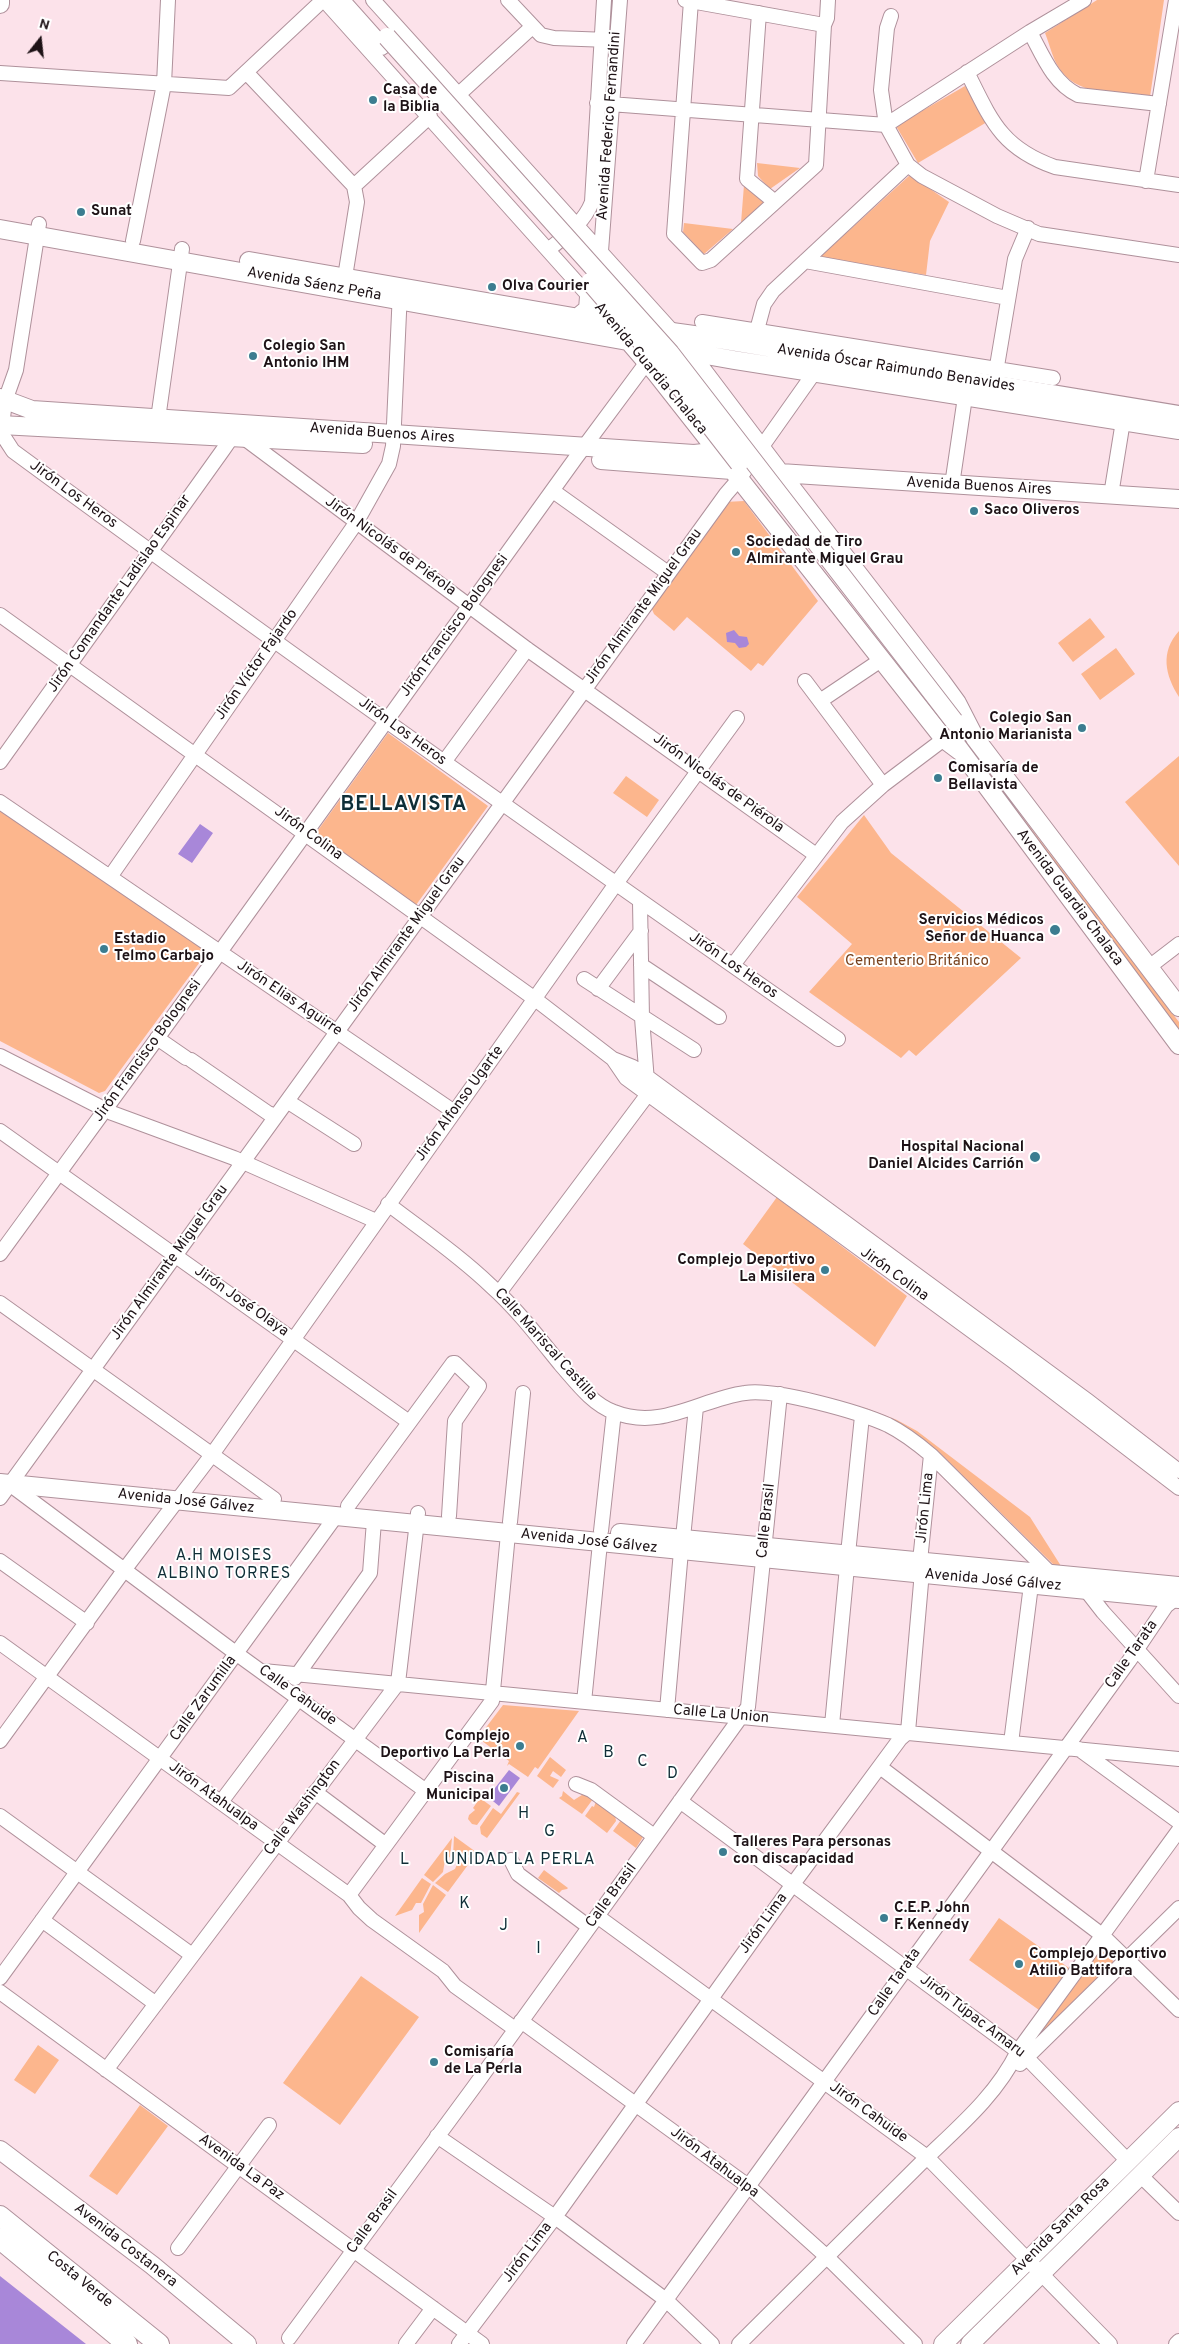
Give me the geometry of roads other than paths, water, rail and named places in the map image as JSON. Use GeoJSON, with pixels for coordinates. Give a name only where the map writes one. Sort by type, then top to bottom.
{"type":"FeatureCollection","features":[{"type":"Feature","properties":{"kind":"highway","name":"Costa Verde"},"geometry":{"type":"LineString","coordinates":[[0,2216],[159,2344]]}},
{"type":"Feature","properties":{"kind":"highway","name":"Costa Verde"},"geometry":{"type":"LineString","coordinates":[[0,2239],[127,2344]]}},
{"type":"Feature","properties":{"kind":"main road","name":"Avenida Guardia Chalaca"},"geometry":{"type":"LineString","coordinates":[[340,0],[384,42],[670,353],[947,729],[960,751],[1179,1045]]}},
{"type":"Feature","properties":{"kind":"main road","name":"Avenida Guardia Chalaca"},"geometry":{"type":"LineString","coordinates":[[354,0],[384,42]]}},
{"type":"Feature","properties":{"kind":"main road","name":"Avenida Sáenz Peña"},"geometry":{"type":"LineString","coordinates":[[0,217],[38,230],[400,294],[629,341]]}},
{"type":"Feature","properties":{"kind":"main road","name":"Avenida Sáenz Peña"},"geometry":{"type":"LineString","coordinates":[[0,229],[38,230],[133,241],[181,255],[345,278],[400,294],[614,324]]}},
{"type":"Feature","properties":{"kind":"main road"},"geometry":{"type":"LineString","coordinates":[[577,318],[588,309],[589,297]]}},
{"type":"Feature","properties":{"kind":"main road","name":"Avenida Guardia Chalaca"},"geometry":{"type":"LineString","coordinates":[[614,324],[647,362],[736,474],[881,660],[947,729],[975,738]]}},
{"type":"Feature","properties":{"kind":"main road","name":"Avenida Óscar Raimundo Benavides"},"geometry":{"type":"LineString","coordinates":[[614,324],[995,377],[1050,394],[1123,421],[1179,430]]}},
{"type":"Feature","properties":{"kind":"main road","name":"Avenida Guardia Chalaca"},"geometry":{"type":"LineString","coordinates":[[673,332],[941,681],[957,703],[975,738],[1179,1007]]}},
{"type":"Feature","properties":{"kind":"main road","name":"Avenida Óscar Raimundo Benavides"},"geometry":{"type":"LineString","coordinates":[[629,341],[814,373],[965,396],[1050,394],[1179,415]]}},
{"type":"Feature","properties":{"kind":"main road","name":"Avenida Buenos Aires"},"geometry":{"type":"LineString","coordinates":[[3,399],[32,410],[157,426]]}},
{"type":"Feature","properties":{"kind":"main road","name":"Avenida Buenos Aires"},"geometry":{"type":"LineString","coordinates":[[1,425],[157,426],[579,453],[694,454],[761,446]]}},
{"type":"Feature","properties":{"kind":"main road","name":"Avenida Buenos Aires"},"geometry":{"type":"LineString","coordinates":[[579,453],[736,474]]}},
{"type":"Feature","properties":{"kind":"main road","name":"Avenida Buenos Aires"},"geometry":{"type":"LineString","coordinates":[[780,473],[1179,499]]}},
{"type":"Feature","properties":{"kind":"main road","name":"Avenida José Gálvez"},"geometry":{"type":"LineString","coordinates":[[4,1482],[180,1496],[847,1560],[921,1568],[1031,1584],[1081,1583],[1177,1592]]}},
{"type":"Feature","properties":{"kind":"main road","name":"Avenida José Gálvez"},"geometry":{"type":"LineString","coordinates":[[180,1496],[274,1499],[342,1511],[374,1521],[449,1516],[509,1528]]}},
{"type":"Feature","properties":{"kind":"main road","name":"Avenida José Gálvez"},"geometry":{"type":"LineString","coordinates":[[921,1568],[1051,1574],[1081,1583]]}},
{"type":"Feature","properties":{"kind":"main road","name":"Avenida Santa Rosa"},"geometry":{"type":"LineString","coordinates":[[943,2344],[1179,2111]]}},
{"type":"Feature","properties":{"kind":"main road","name":"Avenida Santa Rosa"},"geometry":{"type":"LineString","coordinates":[[970,2344],[1179,2137]]}},
{"type":"Feature","properties":{"kind":"main road","name":"Avenida Costanera"},"geometry":{"type":"LineString","coordinates":[[0,2150],[152,2266],[247,2344]]}},
{"type":"Feature","properties":{"kind":"street"},"geometry":{"type":"LineString","coordinates":[[133,241],[164,84],[168,0]]}},
{"type":"Feature","properties":{"kind":"street"},"geometry":{"type":"LineString","coordinates":[[229,88],[324,0]]}},
{"type":"Feature","properties":{"kind":"street","name":"Avenida Guardia Chalaca"},"geometry":{"type":"LineString","coordinates":[[324,0],[430,116],[614,324]]}},
{"type":"Feature","properties":{"kind":"street","name":"Avenida Guardia Chalaca"},"geometry":{"type":"LineString","coordinates":[[374,0],[673,332]]}},
{"type":"Feature","properties":{"kind":"street"},"geometry":{"type":"LineString","coordinates":[[508,0],[541,35],[554,38],[617,40]]}},
{"type":"Feature","properties":{"kind":"street","name":"Avenida Federico Fernandini"},"geometry":{"type":"LineString","coordinates":[[548,250],[578,225],[589,211],[592,202],[604,0]]}},
{"type":"Feature","properties":{"kind":"street","name":"Avenida Federico Fernandini"},"geometry":{"type":"LineString","coordinates":[[600,251],[620,0]]}},
{"type":"Feature","properties":{"kind":"street"},"geometry":{"type":"LineString","coordinates":[[824,25],[688,1],[674,234],[697,260],[702,263],[711,260],[816,165],[824,25],[828,18],[828,0]]}},
{"type":"Feature","properties":{"kind":"street"},"geometry":{"type":"LineString","coordinates":[[597,103],[886,125],[1030,32],[1084,0]]}},
{"type":"Feature","properties":{"kind":"street"},"geometry":{"type":"LineString","coordinates":[[1146,181],[1176,0]]}},
{"type":"Feature","properties":{"kind":"street"},"geometry":{"type":"LineString","coordinates":[[759,13],[747,179],[775,202]]}},
{"type":"Feature","properties":{"kind":"street"},"geometry":{"type":"LineString","coordinates":[[891,16],[887,28],[881,90],[886,125],[908,164],[922,176],[997,216],[1039,234],[1179,255]]}},
{"type":"Feature","properties":{"kind":"street"},"geometry":{"type":"LineString","coordinates":[[459,94],[532,27]]}},
{"type":"Feature","properties":{"kind":"street"},"geometry":{"type":"LineString","coordinates":[[1030,32],[1047,63],[1067,90],[1078,95],[1160,104]]}},
{"type":"Feature","properties":{"kind":"street"},"geometry":{"type":"LineString","coordinates":[[246,72],[354,186],[357,194],[357,207],[345,278]]}},
{"type":"Feature","properties":{"kind":"street"},"geometry":{"type":"LineString","coordinates":[[967,72],[992,123],[1006,138],[1029,156],[1055,168],[1179,185]]}},
{"type":"Feature","properties":{"kind":"street"},"geometry":{"type":"LineString","coordinates":[[0,73],[261,89]]}},
{"type":"Feature","properties":{"kind":"street"},"geometry":{"type":"LineString","coordinates":[[354,186],[430,116]]}},
{"type":"Feature","properties":{"kind":"street"},"geometry":{"type":"LineString","coordinates":[[757,330],[760,312],[768,297],[908,164]]}},
{"type":"Feature","properties":{"kind":"street"},"geometry":{"type":"LineString","coordinates":[[995,377],[1015,259],[1028,228]]}},
{"type":"Feature","properties":{"kind":"street","name":"Jirón Los Heros"},"geometry":{"type":"LineString","coordinates":[[38,230],[16,370],[3,399],[2,434],[13,451],[640,902],[838,1039]]}},
{"type":"Feature","properties":{"kind":"street"},"geometry":{"type":"LineString","coordinates":[[157,426],[181,255]]}},
{"type":"Feature","properties":{"kind":"street"},"geometry":{"type":"LineString","coordinates":[[805,261],[1008,298]]}},
{"type":"Feature","properties":{"kind":"street","name":"Jirón Víctor Fajardo"},"geometry":{"type":"LineString","coordinates":[[110,877],[356,523],[389,464],[393,440],[400,294]]}},
{"type":"Feature","properties":{"kind":"street","name":"Avenida Óscar Raimundo Benavides"},"geometry":{"type":"LineString","coordinates":[[702,322],[757,330],[995,377]]}},
{"type":"Feature","properties":{"kind":"street","name":"Jirón Francisco Bolognesi"},"geometry":{"type":"LineString","coordinates":[[0,1254],[579,453],[647,362]]}},
{"type":"Feature","properties":{"kind":"street","name":"Jirón Almirante Miguel Grau"},"geometry":{"type":"LineString","coordinates":[[4,1482],[92,1370],[501,802],[726,494],[736,474],[761,446],[814,373]]}},
{"type":"Feature","properties":{"kind":"street"},"geometry":{"type":"LineString","coordinates":[[952,485],[965,396]]}},
{"type":"Feature","properties":{"kind":"street"},"geometry":{"type":"LineString","coordinates":[[1111,495],[1123,421]]}},
{"type":"Feature","properties":{"kind":"street","name":"Jirón Comandante Ladislao Espinar"},"geometry":{"type":"LineString","coordinates":[[0,762],[238,431]]}},
{"type":"Feature","properties":{"kind":"street","name":"Jirón Nicolás de Piérola"},"geometry":{"type":"LineString","coordinates":[[238,431],[356,523],[527,649],[816,855]]}},
{"type":"Feature","properties":{"kind":"street"},"geometry":{"type":"LineString","coordinates":[[553,491],[668,573]]}},
{"type":"Feature","properties":{"kind":"street","name":"Jirón Colina"},"geometry":{"type":"LineString","coordinates":[[0,615],[536,998],[613,1059],[633,1067],[646,1076],[703,1126],[972,1324],[1179,1488]]}},
{"type":"Feature","properties":{"kind":"street"},"geometry":{"type":"LineString","coordinates":[[444,762],[527,649]]}},
{"type":"Feature","properties":{"kind":"street"},"geometry":{"type":"LineString","coordinates":[[820,702],[881,660]]}},
{"type":"Feature","properties":{"kind":"street"},"geometry":{"type":"LineString","coordinates":[[804,681],[883,785]]}},
{"type":"Feature","properties":{"kind":"street","name":"Jirón Alfonso Ugarte"},"geometry":{"type":"LineString","coordinates":[[0,1742],[125,1569],[210,1456],[615,884],[700,772],[737,718]]}},
{"type":"Feature","properties":{"kind":"street"},"geometry":{"type":"LineString","coordinates":[[732,965],[842,822],[947,729]]}},
{"type":"Feature","properties":{"kind":"street","name":"Jirón Elias Aguirre"},"geometry":{"type":"LineString","coordinates":[[0,802],[453,1111]]}},
{"type":"Feature","properties":{"kind":"street"},"geometry":{"type":"LineString","coordinates":[[499,1293],[648,1094],[642,1018],[640,902]]}},
{"type":"Feature","properties":{"kind":"street"},"geometry":{"type":"LineString","coordinates":[[598,989],[640,931]]}},
{"type":"Feature","properties":{"kind":"street"},"geometry":{"type":"LineString","coordinates":[[1149,967],[1179,944]]}},
{"type":"Feature","properties":{"kind":"street"},"geometry":{"type":"LineString","coordinates":[[641,965],[720,1017]]}},
{"type":"Feature","properties":{"kind":"street"},"geometry":{"type":"LineString","coordinates":[[584,980],[694,1050]]}},
{"type":"Feature","properties":{"kind":"street"},"geometry":{"type":"LineString","coordinates":[[157,1038],[268,1113],[276,1116]]}},
{"type":"Feature","properties":{"kind":"street"},"geometry":{"type":"LineString","coordinates":[[0,1056],[104,1110],[205,1147],[376,1221]]}},
{"type":"Feature","properties":{"kind":"street","name":"Jirón Colina"},"geometry":{"type":"LineString","coordinates":[[613,1059],[626,1078],[648,1094],[703,1126]]}},
{"type":"Feature","properties":{"kind":"street"},"geometry":{"type":"LineString","coordinates":[[287,1101],[354,1144]]}},
{"type":"Feature","properties":{"kind":"street","name":"Jirón José Olaya"},"geometry":{"type":"LineString","coordinates":[[0,1131],[409,1422]]}},
{"type":"Feature","properties":{"kind":"street","name":"Calle Mariscal Castilla"},"geometry":{"type":"LineString","coordinates":[[388,1204],[499,1293],[573,1379],[598,1404],[630,1417],[658,1419],[747,1392],[780,1394],[888,1425],[913,1440],[931,1455],[1051,1574]]}},
{"type":"Feature","properties":{"kind":"street"},"geometry":{"type":"LineString","coordinates":[[0,1303],[210,1456],[274,1499]]}},
{"type":"Feature","properties":{"kind":"street","name":"Jirón Colina"},"geometry":{"type":"LineString","coordinates":[[972,1324],[1179,1471]]}},
{"type":"Feature","properties":{"kind":"street","name":"Calle Zarumilla"},"geometry":{"type":"LineString","coordinates":[[0,1978],[452,1363],[479,1386],[455,1421],[449,1516]]}},
{"type":"Feature","properties":{"kind":"street"},"geometry":{"type":"LineString","coordinates":[[349,1895],[491,1702],[494,1693],[523,1393]]}},
{"type":"Feature","properties":{"kind":"street","name":"Calle Brasil"},"geometry":{"type":"LineString","coordinates":[[288,2338],[748,1707],[780,1394]]}},
{"type":"Feature","properties":{"kind":"street"},"geometry":{"type":"LineString","coordinates":[[667,1710],[696,1408]]}},
{"type":"Feature","properties":{"kind":"street"},"geometry":{"type":"LineString","coordinates":[[584,1702],[614,1412]]}},
{"type":"Feature","properties":{"kind":"street"},"geometry":{"type":"LineString","coordinates":[[832,1725],[862,1416]]}},
{"type":"Feature","properties":{"kind":"street","name":"Jirón Lima"},"geometry":{"type":"LineString","coordinates":[[463,2339],[555,2217],[793,1884],[900,1739],[908,1732],[931,1455]]}},
{"type":"Feature","properties":{"kind":"street","name":"Calle Cahuide"},"geometry":{"type":"LineString","coordinates":[[4,1482],[426,1791]]}},
{"type":"Feature","properties":{"kind":"street"},"geometry":{"type":"LineString","coordinates":[[398,1683],[417,1519]]}},
{"type":"Feature","properties":{"kind":"street"},"geometry":{"type":"LineString","coordinates":[[287,1688],[370,1573],[374,1521]]}},
{"type":"Feature","properties":{"kind":"street"},"geometry":{"type":"LineString","coordinates":[[0,1560],[87,1623]]}},
{"type":"Feature","properties":{"kind":"street"},"geometry":{"type":"LineString","coordinates":[[1081,1583],[1136,1649],[1179,1696]]}},
{"type":"Feature","properties":{"kind":"street"},"geometry":{"type":"LineString","coordinates":[[1011,1743],[1031,1584]]}},
{"type":"Feature","properties":{"kind":"street","name":"Calle Tarata"},"geometry":{"type":"LineString","coordinates":[[634,2344],[990,1852],[1072,1748],[1136,1649],[1177,1592]]}},
{"type":"Feature","properties":{"kind":"street","name":"Jirón Atahualpa"},"geometry":{"type":"LineString","coordinates":[[0,1643],[349,1895],[372,1920],[443,1972],[455,1986],[518,2025],[635,2104],[748,2186],[826,2256],[915,2344]]}},
{"type":"Feature","properties":{"kind":"street","name":"Calle La Union"},"geometry":{"type":"LineString","coordinates":[[263,1671],[1179,1759]]}},
{"type":"Feature","properties":{"kind":"street","name":"Calle Washington"},"geometry":{"type":"LineString","coordinates":[[106,2070],[398,1683]]}},
{"type":"Feature","properties":{"kind":"street"},"geometry":{"type":"LineString","coordinates":[[221,1802],[299,1698]]}},
{"type":"Feature","properties":{"kind":"street"},"geometry":{"type":"LineString","coordinates":[[1072,1748],[1179,1822]]}},
{"type":"Feature","properties":{"kind":"street"},"geometry":{"type":"LineString","coordinates":[[880,1767],[1102,1935],[1179,2010]]}},
{"type":"Feature","properties":{"kind":"street"},"geometry":{"type":"LineString","coordinates":[[576,1784],[591,1790],[654,1836]]}},
{"type":"Feature","properties":{"kind":"street"},"geometry":{"type":"LineString","coordinates":[[315,1792],[386,1845]]}},
{"type":"Feature","properties":{"kind":"street","name":"Jirón Túpac Amaru"},"geometry":{"type":"LineString","coordinates":[[680,1801],[1023,2055],[1128,2161]]}},
{"type":"Feature","properties":{"kind":"street"},"geometry":{"type":"LineString","coordinates":[[0,1816],[192,1955]]}},
{"type":"Feature","properties":{"kind":"street"},"geometry":{"type":"LineString","coordinates":[[739,2344],[978,2108],[1023,2055],[1102,1935],[1179,1830]]}},
{"type":"Feature","properties":{"kind":"street"},"geometry":{"type":"LineString","coordinates":[[511,1860],[518,1874],[593,1921]]}},
{"type":"Feature","properties":{"kind":"street"},"geometry":{"type":"LineString","coordinates":[[1023,2055],[1179,1908]]}},
{"type":"Feature","properties":{"kind":"street"},"geometry":{"type":"LineString","coordinates":[[42,1920],[156,2004]]}},
{"type":"Feature","properties":{"kind":"street","name":"Jirón Cahuide"},"geometry":{"type":"LineString","coordinates":[[593,1921],[711,1999],[927,2157],[1110,2344]]}},
{"type":"Feature","properties":{"kind":"street","name":"Avenida La Paz"},"geometry":{"type":"LineString","coordinates":[[0,1992],[433,2308],[463,2339],[482,2344]]}},
{"type":"Feature","properties":{"kind":"street"},"geometry":{"type":"LineString","coordinates":[[178,2248],[269,2125]]}},
{"type":"Feature","properties":{"kind":"street"},"geometry":{"type":"LineString","coordinates":[[437,2136],[555,2217],[666,2300],[712,2344]]}},
{"type":"Feature","properties":{"kind":"street"},"geometry":{"type":"LineString","coordinates":[[1140,2175],[1179,2213]]}},
{"type":"Feature","properties":{"kind":"street"},"geometry":{"type":"LineString","coordinates":[[406,2344],[433,2308]]}},
{"type":"Feature","properties":{"kind":"street"},"geometry":{"type":"LineString","coordinates":[[1176,2344],[1179,2341]]}},
{"type":"Feature","properties":{"kind":"place","name":"Casa de la Biblia"},"geometry":{"type":"Point","coordinates":[373,100]}},
{"type":"Feature","properties":{"kind":"place","name":"Sunat"},"geometry":{"type":"Point","coordinates":[81,212]}},
{"type":"Feature","properties":{"kind":"place","name":"Olva Courier"},"geometry":{"type":"Point","coordinates":[492,287]}},
{"type":"Feature","properties":{"kind":"place","name":"Colegio San Antonio IHM"},"geometry":{"type":"Point","coordinates":[253,356]}},
{"type":"Feature","properties":{"kind":"place","name":"Saco Oliveros"},"geometry":{"type":"Point","coordinates":[974,511]}},
{"type":"Feature","properties":{"kind":"place","name":"Sociedad de Tiro Almirante Miguel Grau"},"geometry":{"type":"Point","coordinates":[736,552]}},
{"type":"Feature","properties":{"kind":"place","name":"Colegio San Antonio Marianista"},"geometry":{"type":"Point","coordinates":[1082,728]}},
{"type":"Feature","properties":{"kind":"place","name":"Comisaría de Bellavista"},"geometry":{"type":"Point","coordinates":[938,778]}},
{"type":"Feature","properties":{"kind":"place","name":"Servicios Médicos Señor de Huanca"},"geometry":{"type":"Point","coordinates":[1055,930]}},
{"type":"Feature","properties":{"kind":"place","name":"Estadio Telmo Carbajo"},"geometry":{"type":"Point","coordinates":[104,949]}},
{"type":"Feature","properties":{"kind":"place","name":"Hospital Nacional Daniel Alcides Carrión"},"geometry":{"type":"Point","coordinates":[1035,1157]}},
{"type":"Feature","properties":{"kind":"place","name":"Complejo Deportivo La Misilera"},"geometry":{"type":"Point","coordinates":[825,1270]}},
{"type":"Feature","properties":{"kind":"place","name":"Complejo Deportivo La Perla"},"geometry":{"type":"Point","coordinates":[520,1746]}},
{"type":"Feature","properties":{"kind":"place","name":"Piscina Municipal"},"geometry":{"type":"Point","coordinates":[504,1788]}},
{"type":"Feature","properties":{"kind":"place","name":"Talleres Para personas con discapacidad"},"geometry":{"type":"Point","coordinates":[723,1852]}},
{"type":"Feature","properties":{"kind":"place","name":"C.E.P. John F. Kennedy"},"geometry":{"type":"Point","coordinates":[884,1918]}},
{"type":"Feature","properties":{"kind":"place","name":"Complejo Deportivo Atilio Battifora"},"geometry":{"type":"Point","coordinates":[1019,1964]}},
{"type":"Feature","properties":{"kind":"place","name":"Comisaría de La Perla"},"geometry":{"type":"Point","coordinates":[434,2062]}},
{"type":"Feature","properties":{"kind":"district","name":"BELLAVISTA"},"geometry":{"type":"Point","coordinates":[404,806]}},
{"type":"Feature","properties":{"kind":"district","name":"A.H MOISES ALBINO TORRES"},"geometry":{"type":"Point","coordinates":[224,1566]}},
{"type":"Feature","properties":{"kind":"district","name":"A"},"geometry":{"type":"Point","coordinates":[583,1739]}},
{"type":"Feature","properties":{"kind":"district","name":"B"},"geometry":{"type":"Point","coordinates":[609,1754]}},
{"type":"Feature","properties":{"kind":"district","name":"C"},"geometry":{"type":"Point","coordinates":[643,1763]}},
{"type":"Feature","properties":{"kind":"district","name":"D"},"geometry":{"type":"Point","coordinates":[673,1775]}},
{"type":"Feature","properties":{"kind":"district","name":"H"},"geometry":{"type":"Point","coordinates":[524,1815]}},
{"type":"Feature","properties":{"kind":"district","name":"G"},"geometry":{"type":"Point","coordinates":[550,1833]}},
{"type":"Feature","properties":{"kind":"district","name":"L"},"geometry":{"type":"Point","coordinates":[405,1861]}},
{"type":"Feature","properties":{"kind":"district","name":"UNIDAD LA PERLA"},"geometry":{"type":"Point","coordinates":[520,1861]}},
{"type":"Feature","properties":{"kind":"district","name":"K"},"geometry":{"type":"Point","coordinates":[465,1905]}},
{"type":"Feature","properties":{"kind":"district","name":"J"},"geometry":{"type":"Point","coordinates":[504,1927]}},
{"type":"Feature","properties":{"kind":"district","name":"I"},"geometry":{"type":"Point","coordinates":[539,1950]}},
{"type":"Feature","properties":{"kind":"park label","name":"Cementerio Británico"},"geometry":{"type":"Point","coordinates":[917,962]}}]}
